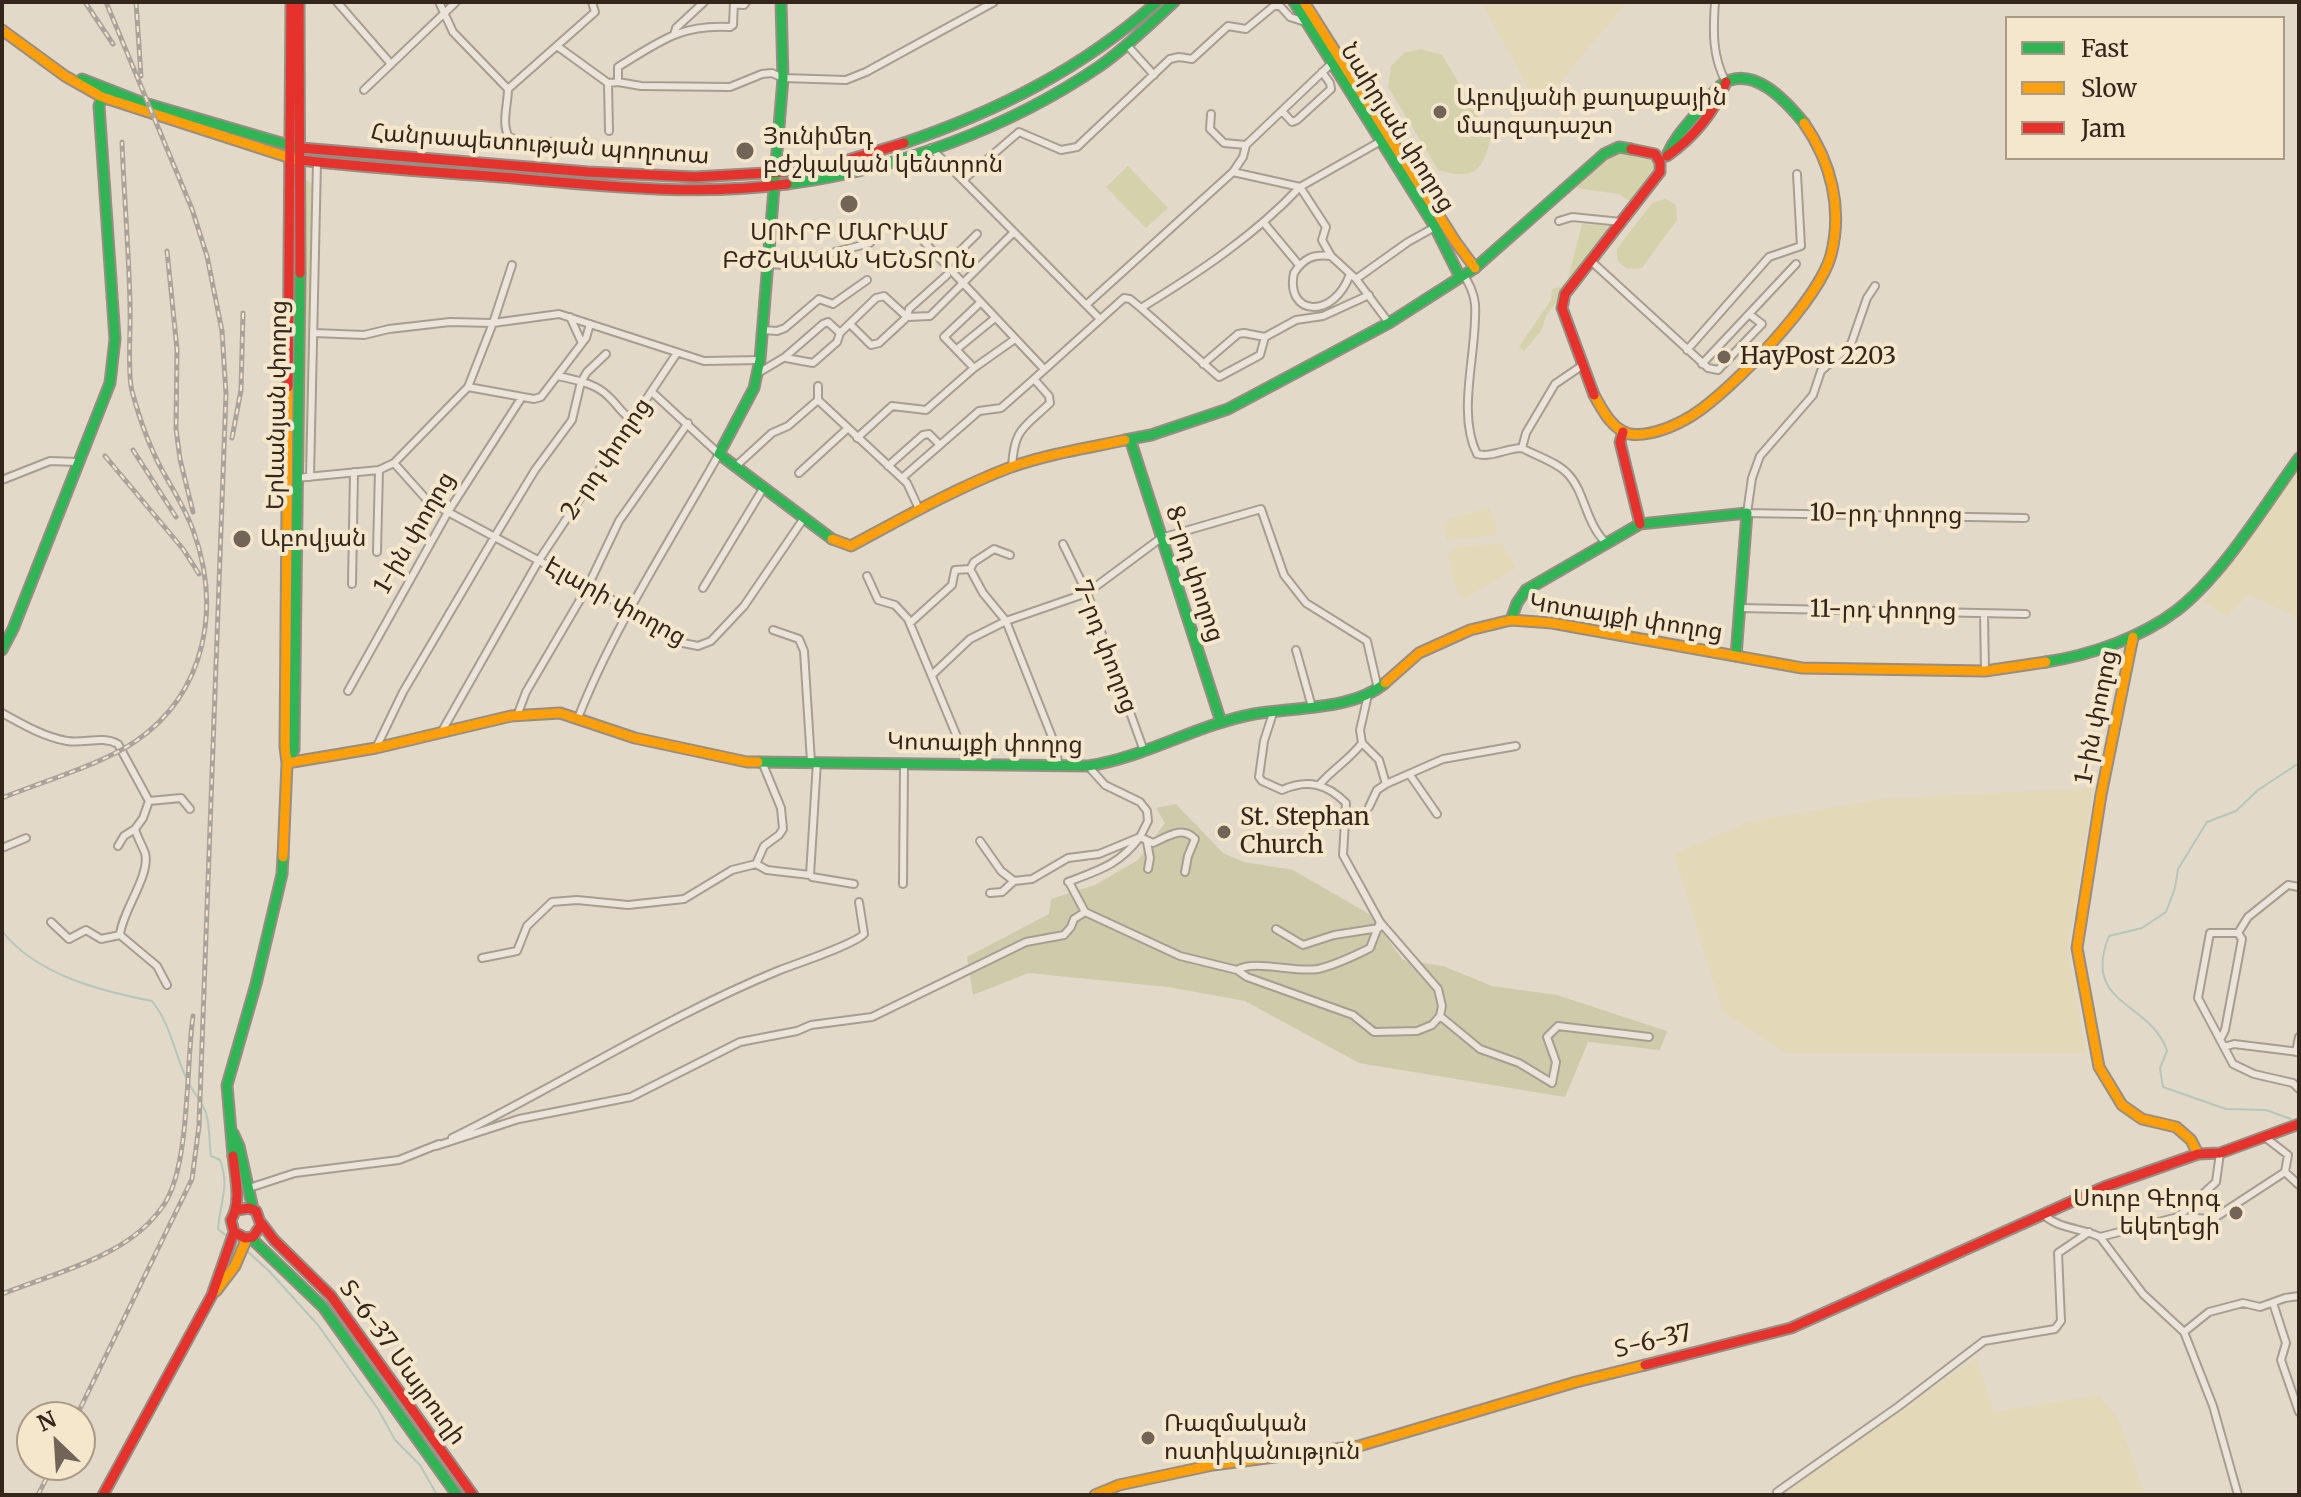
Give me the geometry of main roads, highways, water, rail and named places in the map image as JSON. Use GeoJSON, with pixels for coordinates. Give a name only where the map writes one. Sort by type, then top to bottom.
{"type":"FeatureCollection","features":[{"type":"Feature","properties":{"kind":"main road"},"geometry":{"type":"LineString","coordinates":[[291,2],[296,147]]}},
{"type":"Feature","properties":{"kind":"main road"},"geometry":{"type":"LineString","coordinates":[[296,147],[299,2]]}},
{"type":"Feature","properties":{"kind":"main road"},"geometry":{"type":"LineString","coordinates":[[781,2],[783,78],[760,360],[749,400],[719,454],[832,539],[851,546],[919,509],[1012,467],[1165,430],[1228,409],[1389,323],[1475,268],[1609,151],[1619,147],[1630,148],[1652,153],[1662,159]]}},
{"type":"Feature","properties":{"kind":"main road","name":"Հանրապետության պողոտա"},"geometry":{"type":"LineString","coordinates":[[105,95],[296,147],[619,175],[707,177],[776,173],[857,158],[987,112],[1047,84],[1091,56],[1157,2]]}},
{"type":"Feature","properties":{"kind":"main road","name":"Հանրապետության պողոտա"},"geometry":{"type":"LineString","coordinates":[[2,23],[105,95],[295,159],[618,187],[707,189],[775,186],[860,170],[931,148],[1053,95],[1100,66],[1174,2]]}},
{"type":"Feature","properties":{"kind":"main road","name":"Նաիրյան փողոց"},"geometry":{"type":"LineString","coordinates":[[1294,2],[1435,227],[1462,276]]}},
{"type":"Feature","properties":{"kind":"main road","name":"Նաիրյան փողոց"},"geometry":{"type":"LineString","coordinates":[[1304,2],[1475,268]]}},
{"type":"Feature","properties":{"kind":"main road"},"geometry":{"type":"LineString","coordinates":[[2,30],[65,76],[105,95],[99,106],[101,167],[115,339],[110,383],[2,650]]}},
{"type":"Feature","properties":{"kind":"main road"},"geometry":{"type":"LineString","coordinates":[[1745,79],[1769,88],[1792,109],[1822,152],[1831,179],[1833,235],[1829,264],[1806,299],[1764,350],[1702,408],[1670,427],[1641,434],[1623,432],[1600,405],[1561,305],[1565,294],[1658,175],[1662,159],[1714,91],[1726,82],[1745,79]]}},
{"type":"Feature","properties":{"kind":"main road","name":"Երևանյան փողոց"},"geometry":{"type":"LineString","coordinates":[[231,1128],[227,1085],[256,984],[282,874],[293,478],[296,147]]}},
{"type":"Feature","properties":{"kind":"main road"},"geometry":{"type":"LineString","coordinates":[[1623,432],[1620,442],[1640,524]]}},
{"type":"Feature","properties":{"kind":"main road","name":"8-րդ փողոց"},"geometry":{"type":"LineString","coordinates":[[1130,439],[1221,722]]}},
{"type":"Feature","properties":{"kind":"main road","name":"1-ին փողոց"},"geometry":{"type":"LineString","coordinates":[[2198,1154],[2191,1140],[2176,1127],[2142,1119],[2122,1105],[2099,1067],[2077,948],[2083,906],[2101,795],[2133,637],[2177,610],[2216,571],[2299,458]]}},
{"type":"Feature","properties":{"kind":"main road"},"geometry":{"type":"LineString","coordinates":[[1511,620],[1526,590],[1640,524],[1747,513],[1736,656]]}},
{"type":"Feature","properties":{"kind":"main road","name":"Կոտայքի փողոց"},"geometry":{"type":"LineString","coordinates":[[287,763],[376,748],[517,716],[560,713],[635,738],[747,762],[1088,766],[1144,751],[1221,722],[1359,699],[1378,689],[1405,663],[1443,640],[1511,620],[1552,623],[1802,668],[1985,671],[2056,660],[2133,637]]}},
{"type":"Feature","properties":{"kind":"main road","name":"Տ-6-37"},"geometry":{"type":"LineString","coordinates":[[1095,1495],[1141,1479],[1213,1465],[1359,1446],[1576,1382],[1791,1328],[2104,1187],[2198,1154],[2220,1153],[2299,1124]]}},
{"type":"Feature","properties":{"kind":"main road"},"geometry":{"type":"LineString","coordinates":[[231,1128],[239,1146],[253,1209]]}},
{"type":"Feature","properties":{"kind":"main road"},"geometry":{"type":"LineString","coordinates":[[103,1495],[212,1295],[234,1232],[231,1220],[237,1210],[231,1128]]}},
{"type":"Feature","properties":{"kind":"main road"},"geometry":{"type":"LineString","coordinates":[[212,1295],[232,1273],[249,1238],[258,1232],[262,1224],[260,1215],[253,1209],[245,1207],[237,1210]]}},
{"type":"Feature","properties":{"kind":"main road","name":"Տ-6-37 Մայրուղի"},"geometry":{"type":"LineString","coordinates":[[262,1224],[274,1240],[331,1296],[473,1495]]}},
{"type":"Feature","properties":{"kind":"main road"},"geometry":{"type":"LineString","coordinates":[[234,1232],[249,1238]]}},
{"type":"Feature","properties":{"kind":"main road","name":"Տ-6-37 Մայրուղի"},"geometry":{"type":"LineString","coordinates":[[249,1238],[323,1307],[457,1495]]}},
{"type":"Feature","properties":{"kind":"waterway"},"geometry":{"type":"LineString","coordinates":[[2291,1119],[2266,1110],[2226,1109],[2163,1087],[2160,1068],[2167,1051],[2159,1035],[2111,990],[2104,976],[2103,959],[2109,936],[2142,928],[2166,912],[2178,869],[2207,822],[2236,811],[2258,790],[2299,763]]}},
{"type":"Feature","properties":{"kind":"waterway"},"geometry":{"type":"LineString","coordinates":[[2,931],[16,946],[51,970],[91,986],[152,1001],[168,1029],[187,1080],[206,1113],[211,1156],[220,1160],[224,1178],[218,1229],[229,1238]]}},
{"type":"Feature","properties":{"kind":"waterway"},"geometry":{"type":"LineString","coordinates":[[247,1251],[318,1325],[378,1409],[395,1440],[420,1465],[437,1495]]}},
{"type":"Feature","properties":{"kind":"railway"},"geometry":{"type":"LineString","coordinates":[[85,2],[113,44]]}},
{"type":"Feature","properties":{"kind":"railway"},"geometry":{"type":"LineString","coordinates":[[84,1401],[192,1179],[199,1126],[226,394],[222,331],[207,256],[192,209],[106,2]]}},
{"type":"Feature","properties":{"kind":"railway"},"geometry":{"type":"LineString","coordinates":[[136,2],[141,76]]}},
{"type":"Feature","properties":{"kind":"railway"},"geometry":{"type":"LineString","coordinates":[[2,798],[89,765],[136,741],[160,721],[179,698],[193,673],[202,646],[206,617],[202,559],[190,522],[157,461],[131,383],[122,142]]}},
{"type":"Feature","properties":{"kind":"railway"},"geometry":{"type":"LineString","coordinates":[[167,251],[177,349],[176,429],[193,512]]}},
{"type":"Feature","properties":{"kind":"railway"},"geometry":{"type":"LineString","coordinates":[[232,438],[241,390],[243,313]]}},
{"type":"Feature","properties":{"kind":"railway"},"geometry":{"type":"LineString","coordinates":[[133,450],[176,517]]}},
{"type":"Feature","properties":{"kind":"railway"},"geometry":{"type":"LineString","coordinates":[[105,456],[183,549],[199,574]]}},
{"type":"Feature","properties":{"kind":"railway"},"geometry":{"type":"LineString","coordinates":[[2,1294],[110,1251],[140,1230],[165,1203],[173,1186],[183,1139],[193,1016]]}},
{"type":"Feature","properties":{"kind":"railway"},"geometry":{"type":"LineString","coordinates":[[38,1495],[45,1481]]}},
{"type":"Feature","properties":{"kind":"place","name":"Աբովյանի քաղաքային մարզադաշտ"},"geometry":{"type":"Point","coordinates":[1440,112]}},
{"type":"Feature","properties":{"kind":"place","name":"Յունիմեդ բժշկական կենտրոն"},"geometry":{"type":"Point","coordinates":[745,151]}},
{"type":"Feature","properties":{"kind":"place","name":"ՍՈՒՐԲ ՄԱՐԻԱՄ ԲԺՇԿԱԿԱՆ ԿԵՆՏՐՈՆ"},"geometry":{"type":"Point","coordinates":[849,204]}},
{"type":"Feature","properties":{"kind":"place","name":"HayPost 2203"},"geometry":{"type":"Point","coordinates":[1724,357]}},
{"type":"Feature","properties":{"kind":"place","name":"Աբովյան"},"geometry":{"type":"Point","coordinates":[242,539]}},
{"type":"Feature","properties":{"kind":"place","name":"St. Stephan Church"},"geometry":{"type":"Point","coordinates":[1224,832]}},
{"type":"Feature","properties":{"kind":"place","name":"Սուրբ Գէորգ եկեղեցի"},"geometry":{"type":"Point","coordinates":[2236,1213]}},
{"type":"Feature","properties":{"kind":"place","name":"Ռազմական ոստիկանություն"},"geometry":{"type":"Point","coordinates":[1148,1438]}}]}
